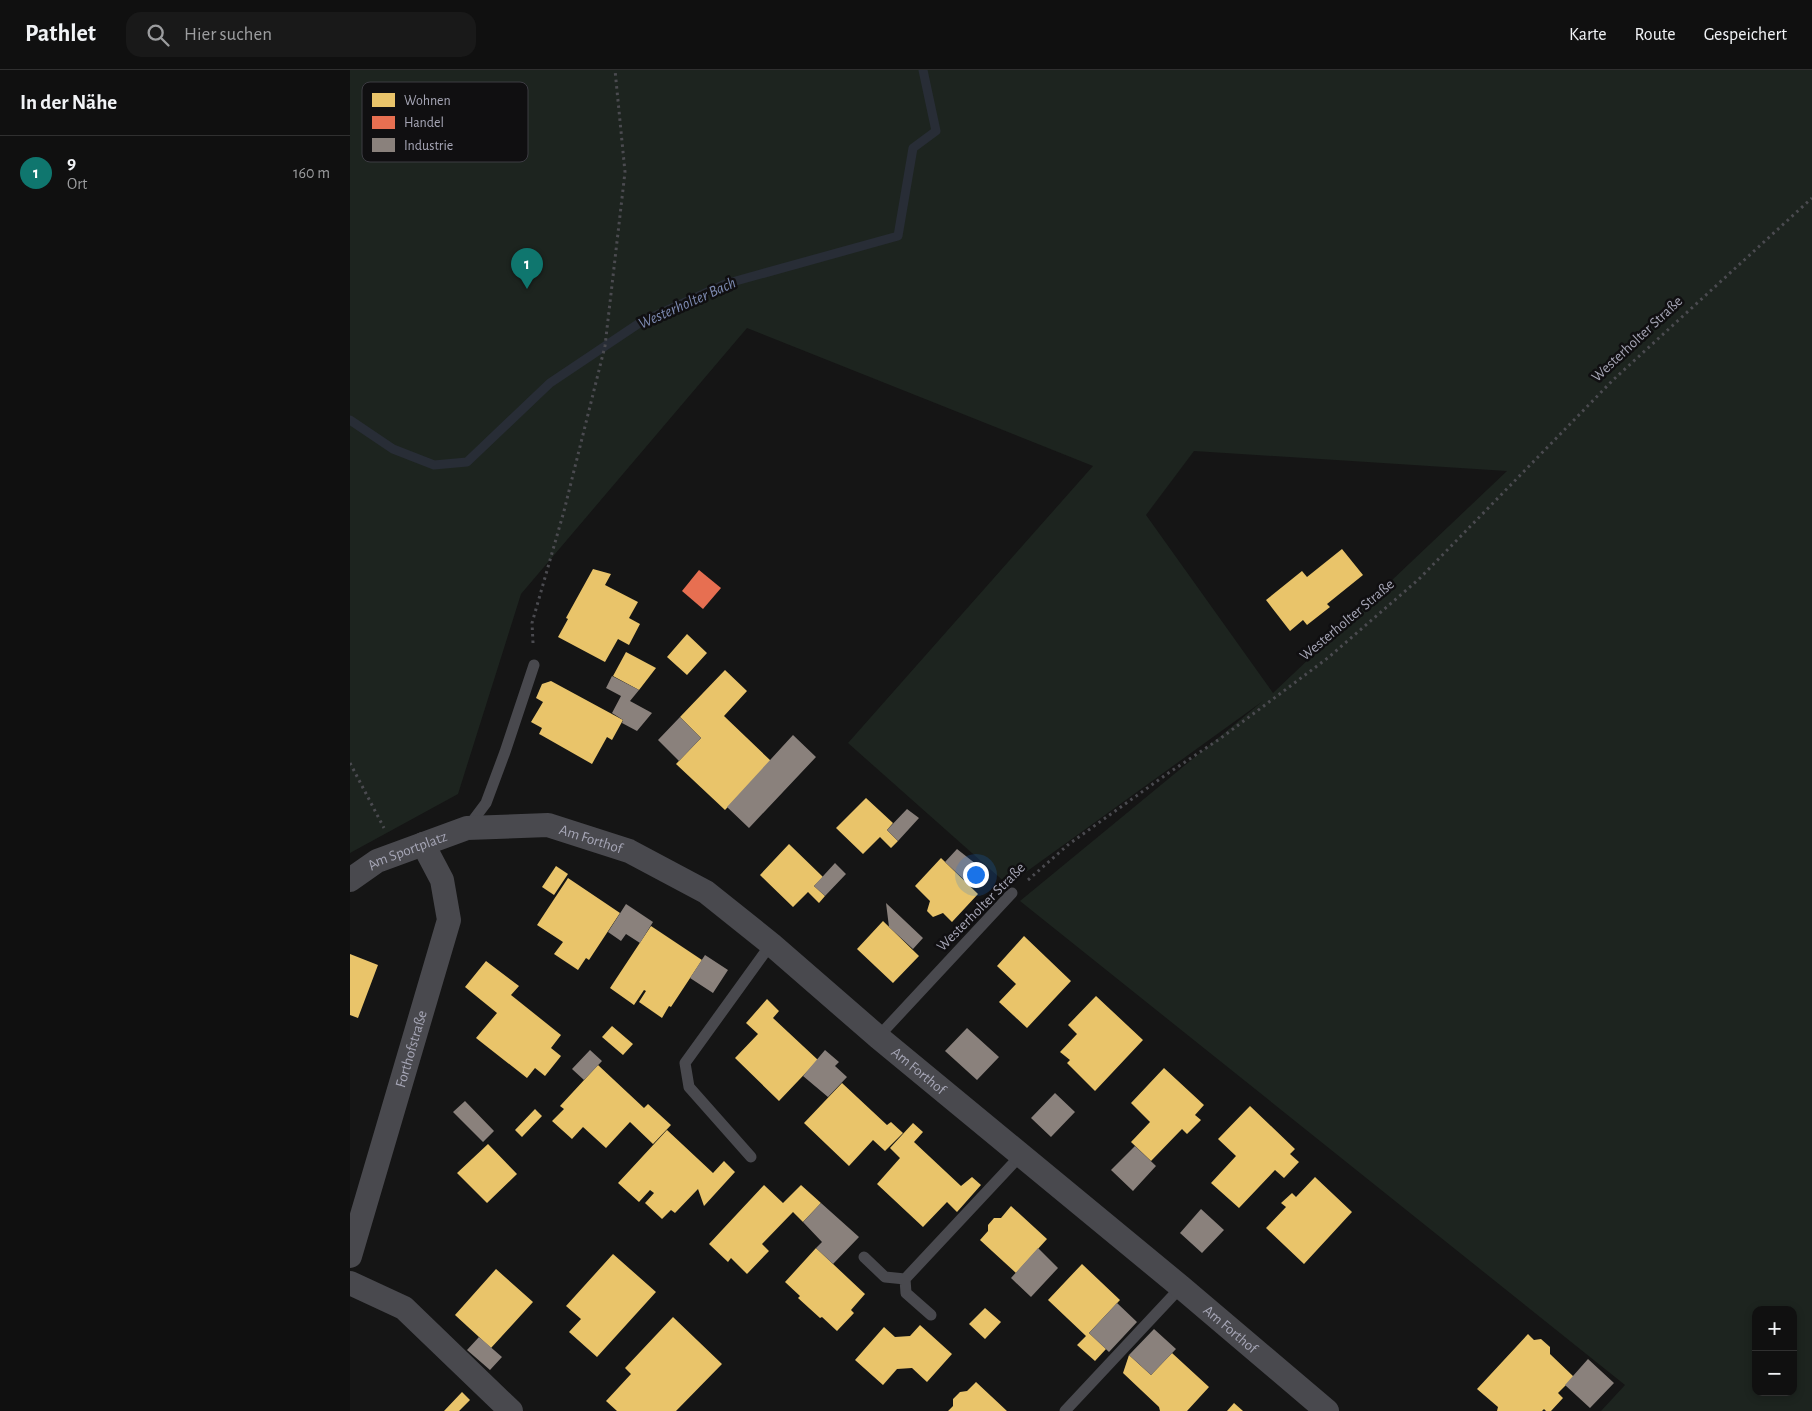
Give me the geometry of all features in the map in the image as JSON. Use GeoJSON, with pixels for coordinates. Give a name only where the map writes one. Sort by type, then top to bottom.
{"type":"FeatureCollection","features":[{"type":"Feature","properties":{"kind":"street","name":"Am Forthof"},"geometry":{"type":"LineString","coordinates":[[467,828],[548,825],[629,851],[706,892],[771,944],[878,1037],[1181,1286],[1326,1411]]}},
{"type":"Feature","properties":{"kind":"street","name":"Am Sportplatz"},"geometry":{"type":"LineString","coordinates":[[350,880],[376,860],[467,828]]}},
{"type":"Feature","properties":{"kind":"street","name":"Forthofstraße"},"geometry":{"type":"LineString","coordinates":[[350,1256],[449,920],[442,880],[423,844]]}},
{"type":"Feature","properties":{"kind":"street"},"geometry":{"type":"LineString","coordinates":[[350,1284],[404,1308],[511,1411]]}},
{"type":"Feature","properties":{"kind":"lane"},"geometry":{"type":"LineString","coordinates":[[467,828],[486,803],[534,665]]}},
{"type":"Feature","properties":{"kind":"lane","name":"Westerholter Straße"},"geometry":{"type":"LineString","coordinates":[[878,1037],[1012,893]]}},
{"type":"Feature","properties":{"kind":"lane"},"geometry":{"type":"LineString","coordinates":[[751,1157],[689,1087],[685,1063],[771,944]]}},
{"type":"Feature","properties":{"kind":"lane"},"geometry":{"type":"LineString","coordinates":[[931,1315],[906,1293],[905,1279],[1021,1155]]}},
{"type":"Feature","properties":{"kind":"lane"},"geometry":{"type":"LineString","coordinates":[[864,1257],[885,1277],[905,1279]]}},
{"type":"Feature","properties":{"kind":"lane"},"geometry":{"type":"LineString","coordinates":[[1065,1411],[1181,1286]]}},
{"type":"Feature","properties":{"kind":"path"},"geometry":{"type":"LineString","coordinates":[[532,623],[564,511],[605,346],[624,172],[615,70]]}},
{"type":"Feature","properties":{"kind":"path","name":"Westerholter Straße"},"geometry":{"type":"LineString","coordinates":[[1012,893],[1069,844],[1221,738],[1329,657],[1419,579],[1613,380],[1812,198]]}},
{"type":"Feature","properties":{"kind":"path"},"geometry":{"type":"LineString","coordinates":[[350,762],[397,853]]}},
{"type":"Feature","properties":{"kind":"shaded area"},"geometry":{"type":"Polygon","coordinates":[[[350,70],[1812,70],[1812,1411],[1601,1411],[1625,1385],[1020,901],[1263,701],[1008,885],[848,743],[1093,466],[747,328],[521,594],[458,794],[350,853],[350,70]],[[1194,451],[1146,515],[1273,693],[1507,471],[1194,451]]]}},
{"type":"Feature","properties":{"kind":"building: Wohnen"},"geometry":{"type":"Polygon","coordinates":[[[1342,549],[1363,575],[1327,604],[1330,607],[1307,625],[1303,620],[1290,631],[1266,600],[1302,571],[1307,577],[1342,549]]]}},
{"type":"Feature","properties":{"kind":"building: Wohnen"},"geometry":{"type":"Polygon","coordinates":[[[593,569],[611,574],[605,585],[638,602],[629,618],[640,624],[629,645],[618,639],[605,662],[558,637],[568,619],[566,618],[567,616],[593,569]]]}},
{"type":"Feature","properties":{"kind":"building: Wohnen"},"geometry":{"type":"Polygon","coordinates":[[[687,634],[707,653],[687,675],[667,657],[687,634]]]}},
{"type":"Feature","properties":{"kind":"building: Wohnen"},"geometry":{"type":"Polygon","coordinates":[[[626,652],[656,668],[639,690],[613,676],[626,652]]]}},
{"type":"Feature","properties":{"kind":"building: Wohnen"},"geometry":{"type":"Polygon","coordinates":[[[725,670],[747,691],[724,716],[771,761],[725,810],[676,764],[701,738],[680,717],[725,670]]]}},
{"type":"Feature","properties":{"kind":"building: Wohnen"},"geometry":{"type":"Polygon","coordinates":[[[551,681],[623,720],[612,740],[607,737],[592,764],[539,734],[542,728],[531,722],[543,702],[536,698],[542,684],[551,681]]]}},
{"type":"Feature","properties":{"kind":"building: Wohnen"},"geometry":{"type":"Polygon","coordinates":[[[866,798],[893,823],[887,830],[898,841],[891,848],[880,837],[863,854],[836,828],[866,798]]]}},
{"type":"Feature","properties":{"kind":"building: Wohnen"},"geometry":{"type":"Polygon","coordinates":[[[789,844],[823,877],[814,886],[825,896],[819,903],[808,892],[793,907],[760,875],[789,844]]]}},
{"type":"Feature","properties":{"kind":"building: Wohnen"},"geometry":{"type":"Polygon","coordinates":[[[941,858],[978,894],[952,922],[943,913],[933,917],[927,911],[930,901],[915,886],[941,858]]]}},
{"type":"Feature","properties":{"kind":"building: Wohnen"},"geometry":{"type":"Polygon","coordinates":[[[556,866],[568,874],[554,895],[542,887],[556,866]]]}},
{"type":"Feature","properties":{"kind":"building: Wohnen"},"geometry":{"type":"Polygon","coordinates":[[[568,878],[620,913],[589,960],[586,958],[578,970],[554,954],[563,942],[537,925],[568,878]]]}},
{"type":"Feature","properties":{"kind":"building: Wohnen"},"geometry":{"type":"Polygon","coordinates":[[[883,921],[919,956],[893,983],[857,949],[883,921]]]}},
{"type":"Feature","properties":{"kind":"building: Wohnen"},"geometry":{"type":"Polygon","coordinates":[[[651,926],[702,960],[662,1018],[639,1002],[646,991],[644,990],[634,1005],[610,988],[651,926]]]}},
{"type":"Feature","properties":{"kind":"building: Wohnen"},"geometry":{"type":"Polygon","coordinates":[[[1024,936],[1071,981],[1027,1028],[999,1002],[1016,984],[997,966],[1024,936]]]}},
{"type":"Feature","properties":{"kind":"building: Wohnen"},"geometry":{"type":"Polygon","coordinates":[[[350,954],[378,965],[358,1018],[350,1015],[350,954]]]}},
{"type":"Feature","properties":{"kind":"building: Wohnen"},"geometry":{"type":"Polygon","coordinates":[[[486,961],[519,986],[511,995],[561,1035],[551,1048],[561,1056],[545,1076],[535,1068],[527,1078],[476,1038],[497,1013],[465,987],[486,961]]]}},
{"type":"Feature","properties":{"kind":"building: Wohnen"},"geometry":{"type":"Polygon","coordinates":[[[1096,996],[1143,1040],[1095,1091],[1067,1063],[1070,1060],[1060,1052],[1077,1034],[1068,1025],[1096,996]]]}},
{"type":"Feature","properties":{"kind":"building: Wohnen"},"geometry":{"type":"Polygon","coordinates":[[[767,999],[779,1011],[773,1018],[818,1060],[779,1101],[735,1058],[758,1034],[746,1023],[767,999]]]}},
{"type":"Feature","properties":{"kind":"building: Wohnen"},"geometry":{"type":"Polygon","coordinates":[[[612,1026],[633,1044],[623,1055],[602,1037],[612,1026]]]}},
{"type":"Feature","properties":{"kind":"building: Wohnen"},"geometry":{"type":"Polygon","coordinates":[[[598,1065],[644,1108],[648,1104],[671,1125],[653,1144],[630,1122],[606,1148],[583,1127],[572,1139],[552,1121],[564,1109],[560,1106],[598,1065]]]}},
{"type":"Feature","properties":{"kind":"building: Wohnen"},"geometry":{"type":"Polygon","coordinates":[[[1164,1068],[1204,1105],[1195,1115],[1201,1120],[1187,1134],[1182,1129],[1151,1161],[1131,1142],[1150,1122],[1131,1103],[1164,1068]]]}},
{"type":"Feature","properties":{"kind":"building: Wohnen"},"geometry":{"type":"Polygon","coordinates":[[[842,1083],[887,1125],[891,1122],[903,1133],[885,1151],[873,1140],[849,1166],[804,1123],[842,1083]]]}},
{"type":"Feature","properties":{"kind":"building: Wohnen"},"geometry":{"type":"Polygon","coordinates":[[[1250,1106],[1295,1149],[1290,1154],[1299,1162],[1284,1178],[1275,1170],[1239,1208],[1211,1183],[1236,1156],[1218,1139],[1250,1106]]]}},
{"type":"Feature","properties":{"kind":"building: Wohnen"},"geometry":{"type":"Polygon","coordinates":[[[535,1109],[542,1116],[522,1137],[515,1130],[535,1109]]]}},
{"type":"Feature","properties":{"kind":"building: Wohnen"},"geometry":{"type":"Polygon","coordinates":[[[913,1123],[923,1132],[914,1142],[961,1186],[972,1177],[981,1185],[957,1212],[947,1202],[923,1227],[877,1184],[900,1158],[890,1148],[913,1123]]]}},
{"type":"Feature","properties":{"kind":"building: Wohnen"},"geometry":{"type":"Polygon","coordinates":[[[667,1130],[713,1173],[724,1161],[735,1172],[704,1206],[698,1189],[675,1213],[671,1210],[662,1219],[645,1203],[654,1193],[650,1190],[639,1202],[618,1183],[667,1130]]]}},
{"type":"Feature","properties":{"kind":"building: Wohnen"},"geometry":{"type":"Polygon","coordinates":[[[488,1144],[517,1174],[487,1203],[457,1173],[488,1144]]]}},
{"type":"Feature","properties":{"kind":"building: Wohnen"},"geometry":{"type":"Polygon","coordinates":[[[1315,1177],[1352,1212],[1304,1264],[1266,1228],[1286,1207],[1281,1203],[1292,1193],[1296,1197],[1315,1177]]]}},
{"type":"Feature","properties":{"kind":"building: Wohnen"},"geometry":{"type":"Polygon","coordinates":[[[764,1185],[783,1203],[801,1185],[821,1203],[803,1222],[793,1212],[762,1244],[769,1251],[747,1274],[731,1258],[728,1262],[709,1244],[764,1185]]]}},
{"type":"Feature","properties":{"kind":"building: Wohnen"},"geometry":{"type":"Polygon","coordinates":[[[1011,1206],[1047,1239],[1016,1273],[980,1240],[988,1231],[988,1225],[994,1218],[1001,1218],[1011,1206]]]}},
{"type":"Feature","properties":{"kind":"building: Wohnen"},"geometry":{"type":"Polygon","coordinates":[[[816,1248],[865,1294],[851,1310],[854,1313],[837,1331],[798,1298],[800,1296],[785,1282],[816,1248]]]}},
{"type":"Feature","properties":{"kind":"building: Wohnen"},"geometry":{"type":"Polygon","coordinates":[[[613,1254],[656,1292],[597,1357],[569,1332],[581,1319],[566,1306],[613,1254]]]}},
{"type":"Feature","properties":{"kind":"building: Wohnen"},"geometry":{"type":"Polygon","coordinates":[[[1082,1264],[1120,1300],[1089,1333],[1106,1349],[1095,1361],[1077,1345],[1086,1336],[1048,1300],[1082,1264]]]}},
{"type":"Feature","properties":{"kind":"building: Wohnen"},"geometry":{"type":"Polygon","coordinates":[[[496,1269],[533,1302],[491,1348],[455,1315],[496,1269]]]}},
{"type":"Feature","properties":{"kind":"building: Wohnen"},"geometry":{"type":"Polygon","coordinates":[[[985,1308],[1001,1322],[985,1339],[969,1324],[985,1308]]]}},
{"type":"Feature","properties":{"kind":"building: Wohnen"},"geometry":{"type":"Polygon","coordinates":[[[673,1317],[722,1364],[676,1411],[617,1411],[606,1401],[631,1374],[625,1368],[673,1317]]]}},
{"type":"Feature","properties":{"kind":"building: Wohnen"},"geometry":{"type":"Polygon","coordinates":[[[920,1325],[952,1354],[927,1382],[912,1368],[897,1369],[883,1385],[855,1360],[884,1327],[895,1337],[910,1336],[920,1325]]]}},
{"type":"Feature","properties":{"kind":"building: Wohnen"},"geometry":{"type":"Polygon","coordinates":[[[1528,1334],[1534,1340],[1541,1339],[1550,1347],[1550,1354],[1574,1377],[1558,1393],[1563,1398],[1551,1411],[1544,1409],[1542,1411],[1497,1411],[1498,1407],[1477,1389],[1528,1334]]]}},
{"type":"Feature","properties":{"kind":"building: Wohnen"},"geometry":{"type":"Polygon","coordinates":[[[1172,1353],[1209,1387],[1187,1411],[1160,1411],[1159,1407],[1123,1373],[1129,1355],[1151,1375],[1172,1353]]]}},
{"type":"Feature","properties":{"kind":"building: Wohnen"},"geometry":{"type":"Polygon","coordinates":[[[976,1382],[1007,1411],[948,1411],[953,1406],[953,1399],[960,1392],[967,1391],[976,1382]]]}},
{"type":"Feature","properties":{"kind":"building: Wohnen"},"geometry":{"type":"Polygon","coordinates":[[[462,1392],[470,1400],[459,1411],[444,1411],[462,1392]]]}},
{"type":"Feature","properties":{"kind":"building: Wohnen"},"geometry":{"type":"Polygon","coordinates":[[[1234,1403],[1243,1411],[1227,1411],[1234,1403]]]}},
{"type":"Feature","properties":{"kind":"building: Handel"},"geometry":{"type":"Polygon","coordinates":[[[699,570],[721,588],[703,609],[682,591],[699,570]]]}},
{"type":"Feature","properties":{"kind":"building: Industrie"},"geometry":{"type":"Polygon","coordinates":[[[612,676],[639,690],[630,701],[652,713],[637,731],[622,723],[623,720],[612,713],[621,696],[606,688],[612,676]]]}},
{"type":"Feature","properties":{"kind":"building: Industrie"},"geometry":{"type":"Polygon","coordinates":[[[680,717],[701,738],[679,761],[658,740],[680,717]]]}},
{"type":"Feature","properties":{"kind":"building: Industrie"},"geometry":{"type":"Polygon","coordinates":[[[793,735],[816,757],[749,828],[727,807],[793,735]]]}},
{"type":"Feature","properties":{"kind":"building: Industrie"},"geometry":{"type":"Polygon","coordinates":[[[907,809],[919,818],[898,841],[887,830],[907,809]]]}},
{"type":"Feature","properties":{"kind":"building: Industrie"},"geometry":{"type":"Polygon","coordinates":[[[957,849],[986,872],[972,887],[945,862],[957,849]]]}},
{"type":"Feature","properties":{"kind":"building: Industrie"},"geometry":{"type":"Polygon","coordinates":[[[835,863],[846,874],[825,896],[814,886],[835,863]]]}},
{"type":"Feature","properties":{"kind":"building: Industrie"},"geometry":{"type":"Polygon","coordinates":[[[886,903],[923,938],[913,949],[889,927],[886,903]]]}},
{"type":"Feature","properties":{"kind":"building: Industrie"},"geometry":{"type":"Polygon","coordinates":[[[626,904],[653,922],[640,943],[626,934],[621,941],[608,932],[626,904]]]}},
{"type":"Feature","properties":{"kind":"building: Industrie"},"geometry":{"type":"Polygon","coordinates":[[[705,955],[728,970],[713,993],[690,978],[705,955]]]}},
{"type":"Feature","properties":{"kind":"building: Industrie"},"geometry":{"type":"Polygon","coordinates":[[[967,1028],[999,1057],[977,1080],[945,1051],[967,1028]]]}},
{"type":"Feature","properties":{"kind":"building: Industrie"},"geometry":{"type":"Polygon","coordinates":[[[590,1050],[602,1061],[584,1080],[572,1069],[590,1050]]]}},
{"type":"Feature","properties":{"kind":"building: Industrie"},"geometry":{"type":"Polygon","coordinates":[[[825,1050],[839,1062],[835,1066],[847,1077],[828,1097],[803,1076],[825,1050]]]}},
{"type":"Feature","properties":{"kind":"building: Industrie"},"geometry":{"type":"Polygon","coordinates":[[[1055,1093],[1075,1112],[1051,1137],[1031,1118],[1055,1093]]]}},
{"type":"Feature","properties":{"kind":"building: Industrie"},"geometry":{"type":"Polygon","coordinates":[[[465,1101],[494,1131],[483,1142],[453,1112],[465,1101]]]}},
{"type":"Feature","properties":{"kind":"building: Industrie"},"geometry":{"type":"Polygon","coordinates":[[[1135,1146],[1156,1166],[1133,1191],[1111,1170],[1135,1146]]]}},
{"type":"Feature","properties":{"kind":"building: Industrie"},"geometry":{"type":"Polygon","coordinates":[[[821,1203],[859,1237],[833,1264],[816,1248],[822,1242],[803,1222],[821,1203]]]}},
{"type":"Feature","properties":{"kind":"building: Industrie"},"geometry":{"type":"Polygon","coordinates":[[[1201,1209],[1224,1230],[1202,1253],[1180,1233],[1201,1209]]]}},
{"type":"Feature","properties":{"kind":"building: Industrie"},"geometry":{"type":"Polygon","coordinates":[[[1038,1248],[1058,1268],[1031,1297],[1011,1278],[1038,1248]]]}},
{"type":"Feature","properties":{"kind":"building: Industrie"},"geometry":{"type":"Polygon","coordinates":[[[1117,1303],[1137,1322],[1109,1352],[1089,1333],[1117,1303]]]}},
{"type":"Feature","properties":{"kind":"building: Industrie"},"geometry":{"type":"Polygon","coordinates":[[[1154,1329],[1176,1349],[1151,1375],[1129,1355],[1154,1329]]]}},
{"type":"Feature","properties":{"kind":"building: Industrie"},"geometry":{"type":"Polygon","coordinates":[[[479,1337],[502,1357],[490,1370],[467,1350],[479,1337]]]}},
{"type":"Feature","properties":{"kind":"building: Industrie"},"geometry":{"type":"Polygon","coordinates":[[[1588,1359],[1614,1383],[1590,1408],[1565,1385],[1588,1359]]]}},
{"type":"Feature","properties":{"kind":"waterway","name":"Westerholter Bach"},"geometry":{"type":"LineString","coordinates":[[350,420],[393,449],[434,465],[467,462],[550,383],[641,322],[725,284],[898,236],[913,148],[936,131],[923,70]]}},
{"type":"Feature","properties":{"kind":"place","name":"9"},"geometry":{"type":"Point","coordinates":[527,289]}}]}
